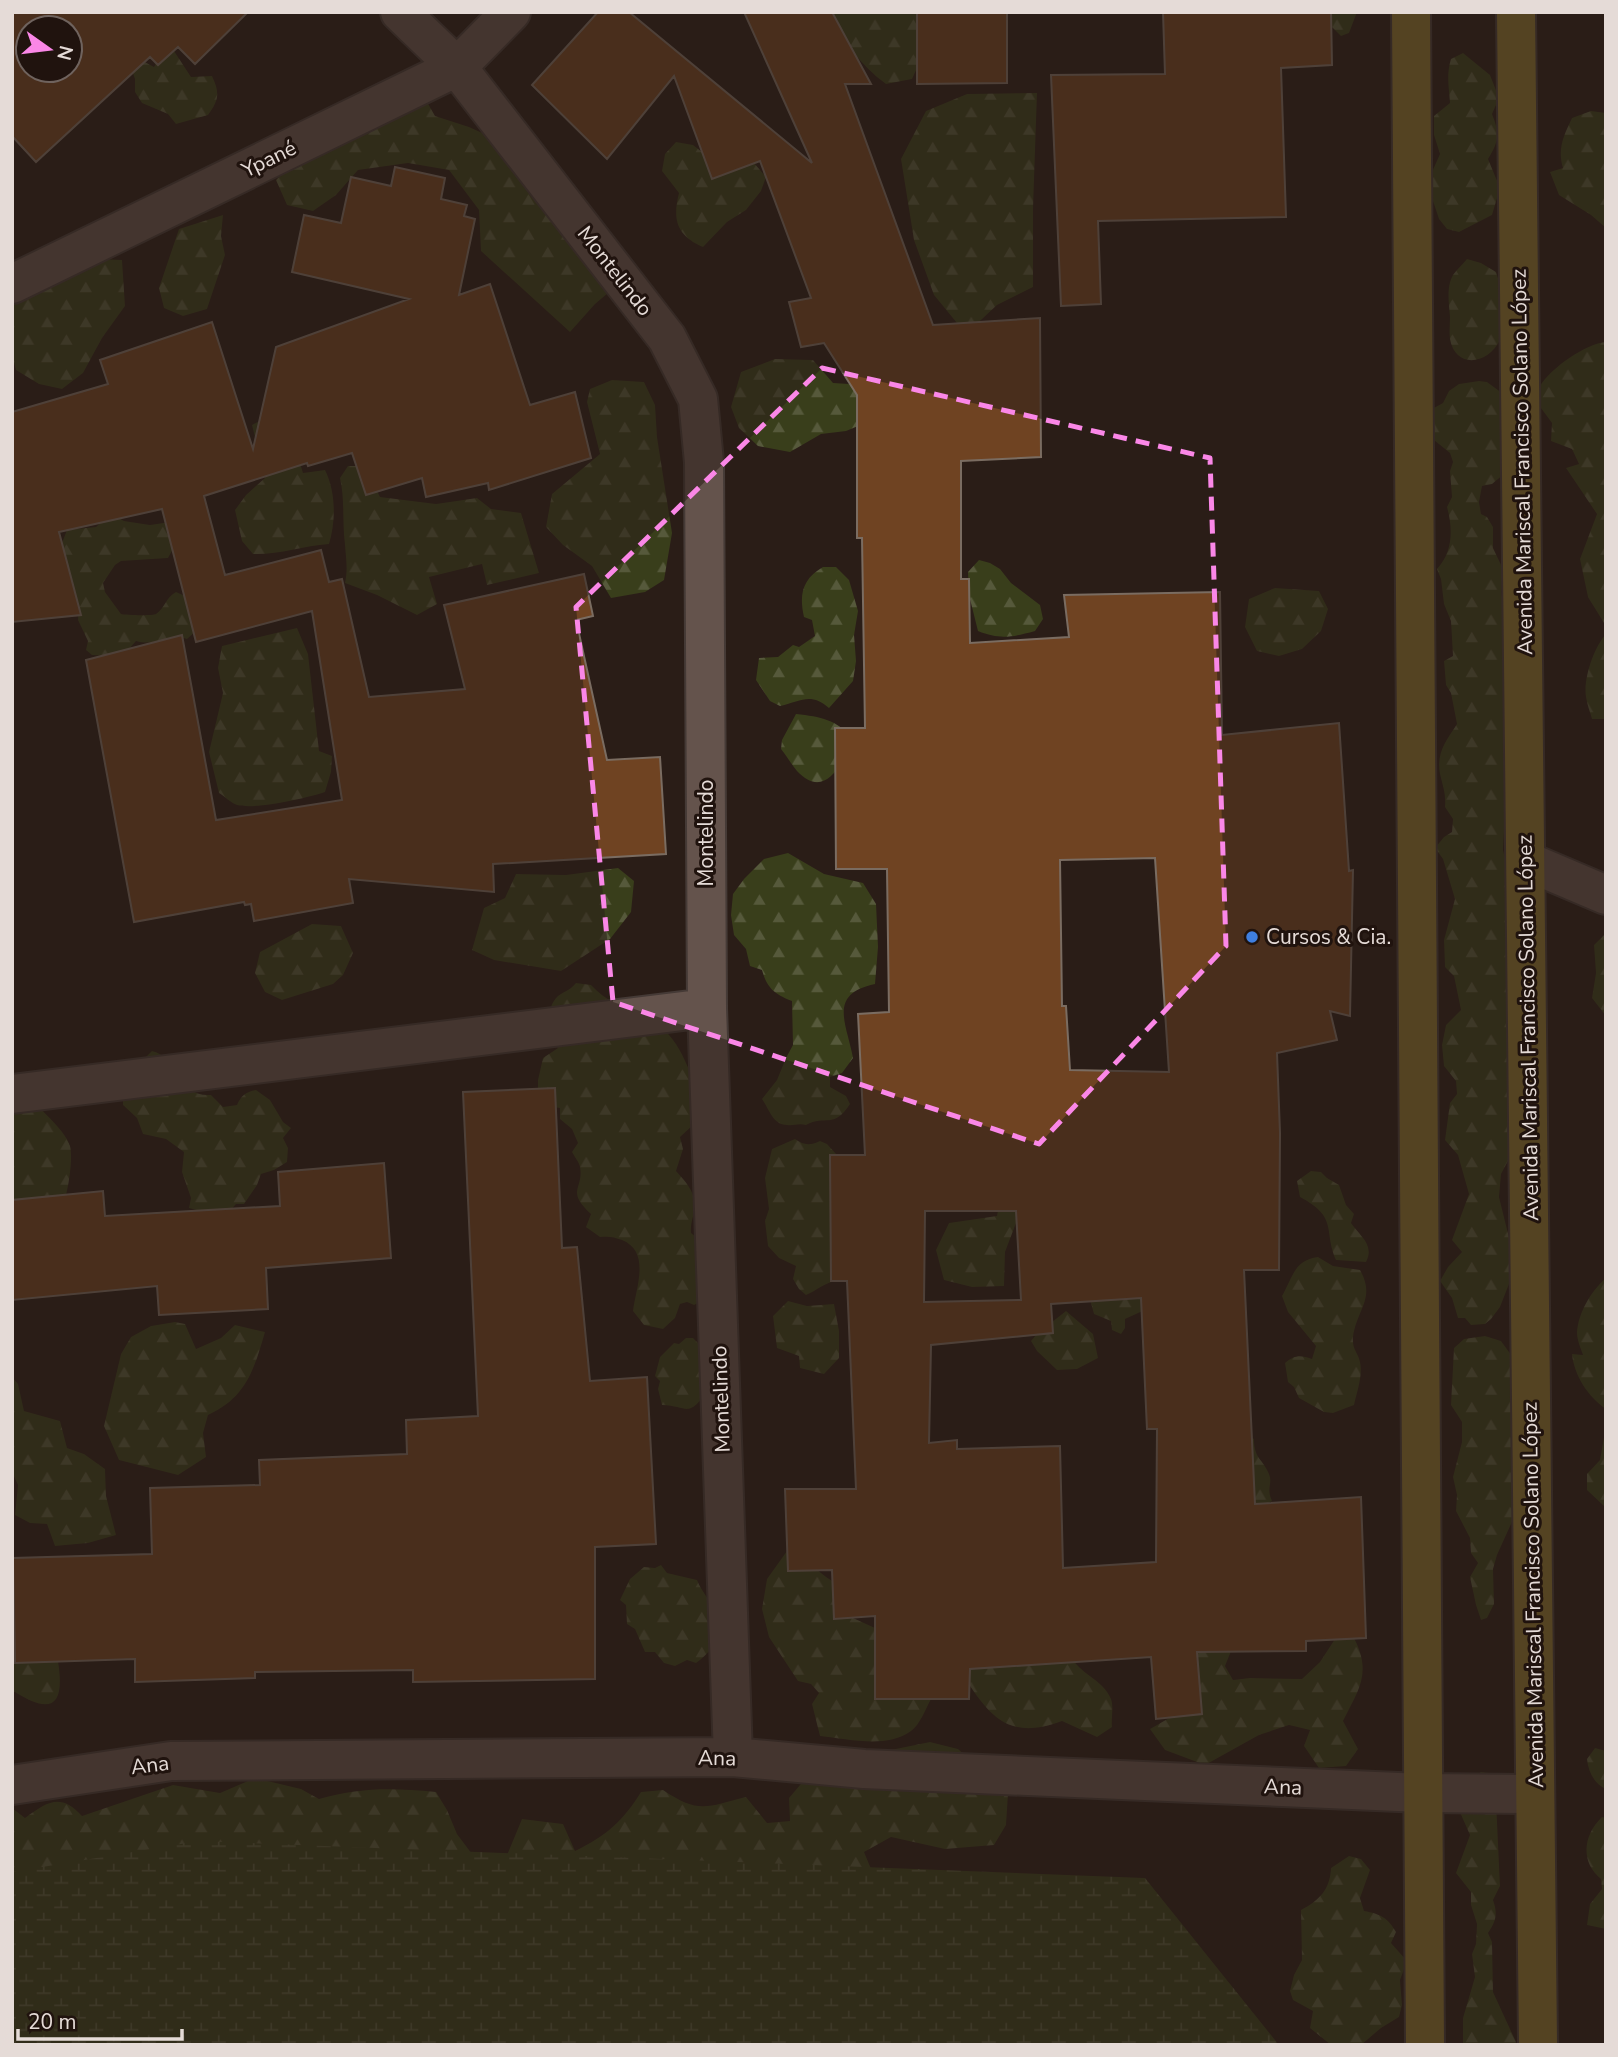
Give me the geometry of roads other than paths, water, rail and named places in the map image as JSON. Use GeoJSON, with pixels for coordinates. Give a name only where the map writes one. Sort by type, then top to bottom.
{"type":"FeatureCollection","features":[{"type":"Feature","properties":{"kind":"main road"},"geometry":{"type":"LineString","coordinates":[[1411,12],[1424,2045]]}},
{"type":"Feature","properties":{"kind":"main road","name":"Avenida Mariscal Francisco Solano López"},"geometry":{"type":"LineString","coordinates":[[1517,12],[1538,2045]]}},
{"type":"Feature","properties":{"kind":"street","name":"Montelindo"},"geometry":{"type":"LineString","coordinates":[[400,12],[457,67],[667,338],[698,399],[704,462],[707,1007],[733,1757]]}},
{"type":"Feature","properties":{"kind":"street","name":"Ypané"},"geometry":{"type":"LineString","coordinates":[[12,284],[457,67],[511,12]]}},
{"type":"Feature","properties":{"kind":"street"},"geometry":{"type":"LineString","coordinates":[[1527,861],[1606,895]]}},
{"type":"Feature","properties":{"kind":"street"},"geometry":{"type":"LineString","coordinates":[[12,1094],[707,1007]]}},
{"type":"Feature","properties":{"kind":"street","name":"Ana"},"geometry":{"type":"LineString","coordinates":[[12,1785],[171,1761],[733,1757],[864,1769],[1422,1793],[1535,1794]]}},
{"type":"Feature","properties":{"kind":"place","name":"Cursos & Cia."},"geometry":{"type":"Point","coordinates":[1252,937]}}]}
